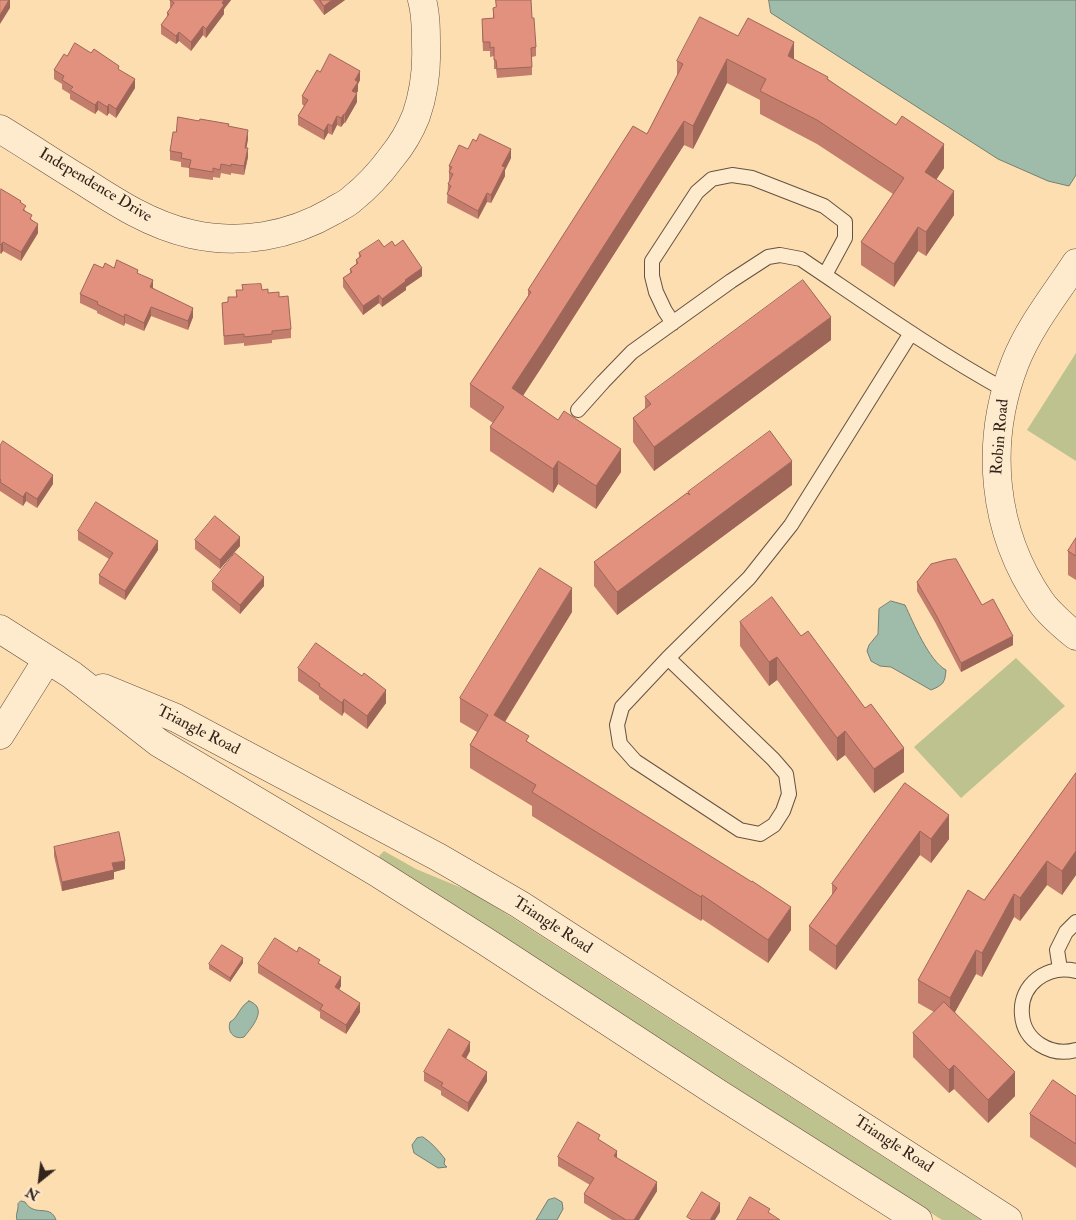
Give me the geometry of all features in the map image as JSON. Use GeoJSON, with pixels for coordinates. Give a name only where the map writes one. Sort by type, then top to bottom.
{"type":"FeatureCollection","features":[{"type":"Feature","properties":{"kind":"street","name":"Independence Drive"},"geometry":{"type":"LineString","coordinates":[[0,128],[127,209],[166,227],[221,239],[253,238],[286,232],[316,220],[351,200],[382,171],[400,147],[415,117],[424,85],[427,62],[422,0]]}},
{"type":"Feature","properties":{"kind":"street","name":"Robin Road"},"geometry":{"type":"LineString","coordinates":[[1076,263],[1031,330],[1016,361],[1005,390],[1000,416],[996,460],[998,496],[1007,532],[1021,568],[1042,603],[1076,636]]}},
{"type":"Feature","properties":{"kind":"street","name":"Triangle Road"},"geometry":{"type":"LineString","coordinates":[[0,629],[72,675],[159,743],[432,907],[719,1094],[918,1220]]}},
{"type":"Feature","properties":{"kind":"street"},"geometry":{"type":"LineString","coordinates":[[0,735],[47,660]]}},
{"type":"Feature","properties":{"kind":"street","name":"Triangle Road"},"geometry":{"type":"LineString","coordinates":[[72,675],[176,718],[438,857],[519,904],[1008,1220]]}},
{"type":"Feature","properties":{"kind":"lane"},"geometry":{"type":"LineString","coordinates":[[674,322],[665,311],[656,292],[652,276],[652,261],[697,192],[712,179],[732,175],[752,178],[824,206],[845,222],[846,238],[825,275]]}},
{"type":"Feature","properties":{"kind":"lane"},"geometry":{"type":"LineString","coordinates":[[578,410],[632,352],[731,281],[768,257],[780,255],[801,259],[911,333],[1005,390]]}},
{"type":"Feature","properties":{"kind":"lane"},"geometry":{"type":"LineString","coordinates":[[668,658],[773,759],[786,774],[788,794],[783,812],[774,825],[760,834],[740,830],[634,761],[620,744],[617,725],[622,707],[668,658],[749,578],[791,525],[911,333]]}},
{"type":"Feature","properties":{"kind":"lane"},"geometry":{"type":"LineString","coordinates":[[1060,969],[1057,950],[1066,932],[1076,922]]}},
{"type":"Feature","properties":{"kind":"lane"},"geometry":{"type":"LineString","coordinates":[[1076,971],[1060,969],[1047,972],[1036,979],[1027,990],[1023,1002],[1022,1015],[1025,1028],[1032,1039],[1042,1047],[1055,1052],[1068,1053],[1076,1050]]}},
{"type":"Feature","properties":{"kind":"green space"},"geometry":{"type":"Polygon","coordinates":[[[1076,353],[1076,461],[1027,430],[1076,353]]]}},
{"type":"Feature","properties":{"kind":"green space"},"geometry":{"type":"Polygon","coordinates":[[[1016,658],[1065,706],[961,798],[914,747],[1016,658]]]}},
{"type":"Feature","properties":{"kind":"green space"},"geometry":{"type":"Polygon","coordinates":[[[384,851],[416,869],[474,893],[981,1220],[942,1220],[383,861],[379,856],[384,851]]]}},
{"type":"Feature","properties":{"kind":"shaded area"},"geometry":{"type":"Polygon","coordinates":[[[769,0],[1076,0],[1076,175],[1069,186],[1048,181],[998,159],[771,13],[769,0]]]}},
{"type":"Feature","properties":{"kind":"shaded area"},"geometry":{"type":"Polygon","coordinates":[[[891,601],[905,605],[928,650],[946,670],[944,681],[938,687],[931,690],[891,667],[880,666],[871,661],[867,651],[869,645],[878,634],[879,609],[891,601]]]}},
{"type":"Feature","properties":{"kind":"shaded area"},"geometry":{"type":"Polygon","coordinates":[[[249,1001],[258,1008],[257,1018],[244,1037],[234,1036],[230,1032],[230,1022],[249,1001]]]}},
{"type":"Feature","properties":{"kind":"shaded area"},"geometry":{"type":"Polygon","coordinates":[[[423,1137],[445,1159],[444,1164],[447,1167],[438,1168],[414,1153],[412,1145],[417,1138],[423,1137]]]}},
{"type":"Feature","properties":{"kind":"shaded area"},"geometry":{"type":"Polygon","coordinates":[[[555,1198],[562,1202],[563,1209],[557,1220],[536,1220],[548,1200],[555,1198]]]}},
{"type":"Feature","properties":{"kind":"shaded area"},"geometry":{"type":"Polygon","coordinates":[[[21,1201],[33,1209],[50,1212],[56,1220],[17,1220],[18,1204],[21,1201]]]}},
{"type":"Feature","properties":{"kind":"building"},"geometry":{"type":"Polygon","coordinates":[[[0,0],[9,0],[0,15],[0,0]]]}},
{"type":"Feature","properties":{"kind":"building"},"geometry":{"type":"Polygon","coordinates":[[[170,0],[224,0],[222,3],[224,5],[206,29],[203,26],[191,42],[179,32],[176,36],[161,25],[174,3],[170,0]]]}},
{"type":"Feature","properties":{"kind":"building"},"geometry":{"type":"Polygon","coordinates":[[[320,0],[332,0],[324,6],[320,0]]]}},
{"type":"Feature","properties":{"kind":"building"},"geometry":{"type":"Polygon","coordinates":[[[496,0],[531,0],[536,47],[531,48],[532,67],[497,69],[496,60],[494,60],[494,47],[490,48],[490,42],[483,42],[482,19],[494,18],[493,8],[496,7],[496,0]]]}},
{"type":"Feature","properties":{"kind":"building"},"geometry":{"type":"Polygon","coordinates":[[[700,17],[738,36],[748,18],[794,42],[788,56],[828,77],[827,79],[896,125],[902,116],[944,144],[925,172],[954,191],[926,232],[918,227],[894,264],[861,242],[904,178],[817,120],[760,91],[766,79],[727,59],[693,126],[684,121],[512,388],[558,420],[564,411],[621,449],[596,486],[558,461],[553,469],[490,427],[504,407],[470,384],[531,292],[528,290],[633,126],[647,134],[683,64],[677,61],[700,17]]]}},
{"type":"Feature","properties":{"kind":"building"},"geometry":{"type":"Polygon","coordinates":[[[75,43],[91,53],[94,49],[119,66],[118,69],[135,79],[116,109],[109,104],[107,107],[98,101],[95,105],[70,90],[73,87],[62,80],[64,76],[54,70],[64,54],[67,56],[75,43]]]}},
{"type":"Feature","properties":{"kind":"building"},"geometry":{"type":"Polygon","coordinates":[[[330,54],[360,71],[355,80],[358,82],[352,91],[357,93],[345,114],[341,118],[337,116],[332,126],[328,124],[324,131],[298,116],[308,100],[302,96],[317,70],[320,72],[330,54]]]}},
{"type":"Feature","properties":{"kind":"building"},"geometry":{"type":"Polygon","coordinates":[[[178,117],[229,124],[228,126],[248,130],[245,148],[248,148],[244,166],[221,164],[220,170],[213,168],[213,172],[189,168],[191,160],[181,158],[182,153],[170,151],[178,117]]]}},
{"type":"Feature","properties":{"kind":"building"},"geometry":{"type":"Polygon","coordinates":[[[480,134],[511,149],[502,166],[505,167],[491,195],[487,193],[478,211],[447,194],[451,186],[448,184],[453,174],[449,172],[452,167],[449,166],[459,145],[468,149],[473,139],[476,141],[480,134]]]}},
{"type":"Feature","properties":{"kind":"building"},"geometry":{"type":"Polygon","coordinates":[[[1,189],[21,201],[26,206],[23,210],[32,215],[30,219],[38,224],[21,252],[3,242],[0,244],[1,189]]]}},
{"type":"Feature","properties":{"kind":"building"},"geometry":{"type":"Polygon","coordinates":[[[379,240],[384,247],[392,241],[395,246],[403,240],[422,268],[382,299],[379,295],[363,306],[343,278],[352,272],[350,269],[358,263],[356,260],[361,256],[359,253],[379,240]]]}},
{"type":"Feature","properties":{"kind":"building"},"geometry":{"type":"Polygon","coordinates":[[[117,260],[138,270],[137,273],[153,280],[150,287],[193,308],[188,321],[151,307],[144,323],[125,314],[124,317],[80,294],[94,264],[103,268],[105,263],[114,268],[117,260]]]}},
{"type":"Feature","properties":{"kind":"building"},"geometry":{"type":"Polygon","coordinates":[[[803,280],[831,317],[654,447],[633,418],[651,404],[645,397],[803,280]]]}},
{"type":"Feature","properties":{"kind":"building"},"geometry":{"type":"Polygon","coordinates":[[[261,284],[262,290],[268,289],[268,293],[279,292],[279,297],[288,296],[291,329],[272,331],[272,334],[244,337],[244,334],[224,336],[222,303],[228,302],[228,297],[237,297],[236,290],[243,290],[242,285],[261,284]]]}},
{"type":"Feature","properties":{"kind":"building"},"geometry":{"type":"Polygon","coordinates":[[[770,431],[792,461],[617,592],[594,562],[687,493],[690,495],[688,492],[770,431]]]}},
{"type":"Feature","properties":{"kind":"building"},"geometry":{"type":"Polygon","coordinates":[[[3,441],[53,475],[37,499],[26,492],[23,497],[0,482],[0,446],[3,441]]]}},
{"type":"Feature","properties":{"kind":"building"},"geometry":{"type":"Polygon","coordinates":[[[96,502],[158,541],[125,591],[99,575],[113,553],[78,531],[96,502]]]}},
{"type":"Feature","properties":{"kind":"building"},"geometry":{"type":"Polygon","coordinates":[[[215,516],[240,537],[220,560],[195,540],[215,516]]]}},
{"type":"Feature","properties":{"kind":"building"},"geometry":{"type":"Polygon","coordinates":[[[1076,538],[1076,556],[1068,551],[1076,538]]]}},
{"type":"Feature","properties":{"kind":"building"},"geometry":{"type":"Polygon","coordinates":[[[235,553],[264,577],[240,605],[212,582],[235,553]]]}},
{"type":"Feature","properties":{"kind":"building"},"geometry":{"type":"Polygon","coordinates":[[[956,559],[982,605],[993,599],[1013,636],[961,663],[917,582],[931,564],[956,559]]]}},
{"type":"Feature","properties":{"kind":"building"},"geometry":{"type":"Polygon","coordinates":[[[540,568],[572,588],[494,715],[529,736],[526,741],[791,907],[768,940],[702,895],[701,897],[532,792],[536,785],[470,745],[488,715],[460,698],[540,568]]]}},
{"type":"Feature","properties":{"kind":"building"},"geometry":{"type":"Polygon","coordinates":[[[772,597],[801,636],[808,631],[865,708],[871,704],[904,748],[874,769],[845,731],[837,738],[777,657],[769,662],[740,622],[772,597]]]}},
{"type":"Feature","properties":{"kind":"building"},"geometry":{"type":"Polygon","coordinates":[[[316,643],[362,676],[364,673],[386,690],[367,716],[344,699],[342,703],[298,668],[316,643]]]}},
{"type":"Feature","properties":{"kind":"building"},"geometry":{"type":"Polygon","coordinates":[[[1076,773],[1076,851],[1062,871],[1047,861],[1020,898],[1014,894],[982,953],[976,950],[950,998],[918,980],[968,890],[984,900],[1076,773]]]}},
{"type":"Feature","properties":{"kind":"building"},"geometry":{"type":"Polygon","coordinates":[[[905,783],[949,815],[931,839],[920,831],[836,946],[809,926],[837,888],[832,884],[905,783]]]}},
{"type":"Feature","properties":{"kind":"building"},"geometry":{"type":"Polygon","coordinates":[[[119,832],[125,861],[112,863],[114,870],[62,882],[54,847],[119,832]]]}},
{"type":"Feature","properties":{"kind":"building"},"geometry":{"type":"Polygon","coordinates":[[[275,938],[297,952],[299,947],[320,960],[318,963],[341,977],[335,987],[360,1003],[346,1025],[320,1009],[323,1005],[258,964],[275,938]]]}},
{"type":"Feature","properties":{"kind":"building"},"geometry":{"type":"Polygon","coordinates":[[[222,945],[243,958],[230,978],[209,964],[222,945]]]}},
{"type":"Feature","properties":{"kind":"building"},"geometry":{"type":"Polygon","coordinates":[[[944,1002],[1015,1072],[988,1100],[954,1065],[949,1070],[913,1033],[944,1002]]]}},
{"type":"Feature","properties":{"kind":"building"},"geometry":{"type":"Polygon","coordinates":[[[449,1029],[470,1042],[462,1056],[487,1072],[468,1103],[441,1086],[443,1083],[424,1072],[449,1029]]]}},
{"type":"Feature","properties":{"kind":"building"},"geometry":{"type":"Polygon","coordinates":[[[1053,1080],[1076,1096],[1076,1144],[1030,1114],[1053,1080]]]}},
{"type":"Feature","properties":{"kind":"building"},"geometry":{"type":"Polygon","coordinates":[[[578,1122],[600,1135],[598,1139],[617,1151],[614,1156],[657,1182],[634,1220],[626,1220],[584,1194],[594,1178],[558,1157],[578,1122]]]}},
{"type":"Feature","properties":{"kind":"building"},"geometry":{"type":"Polygon","coordinates":[[[702,1192],[720,1203],[710,1220],[692,1220],[687,1217],[702,1192]]]}},
{"type":"Feature","properties":{"kind":"building"},"geometry":{"type":"Polygon","coordinates":[[[750,1197],[770,1209],[768,1212],[780,1220],[737,1220],[750,1197]]]}}]}
